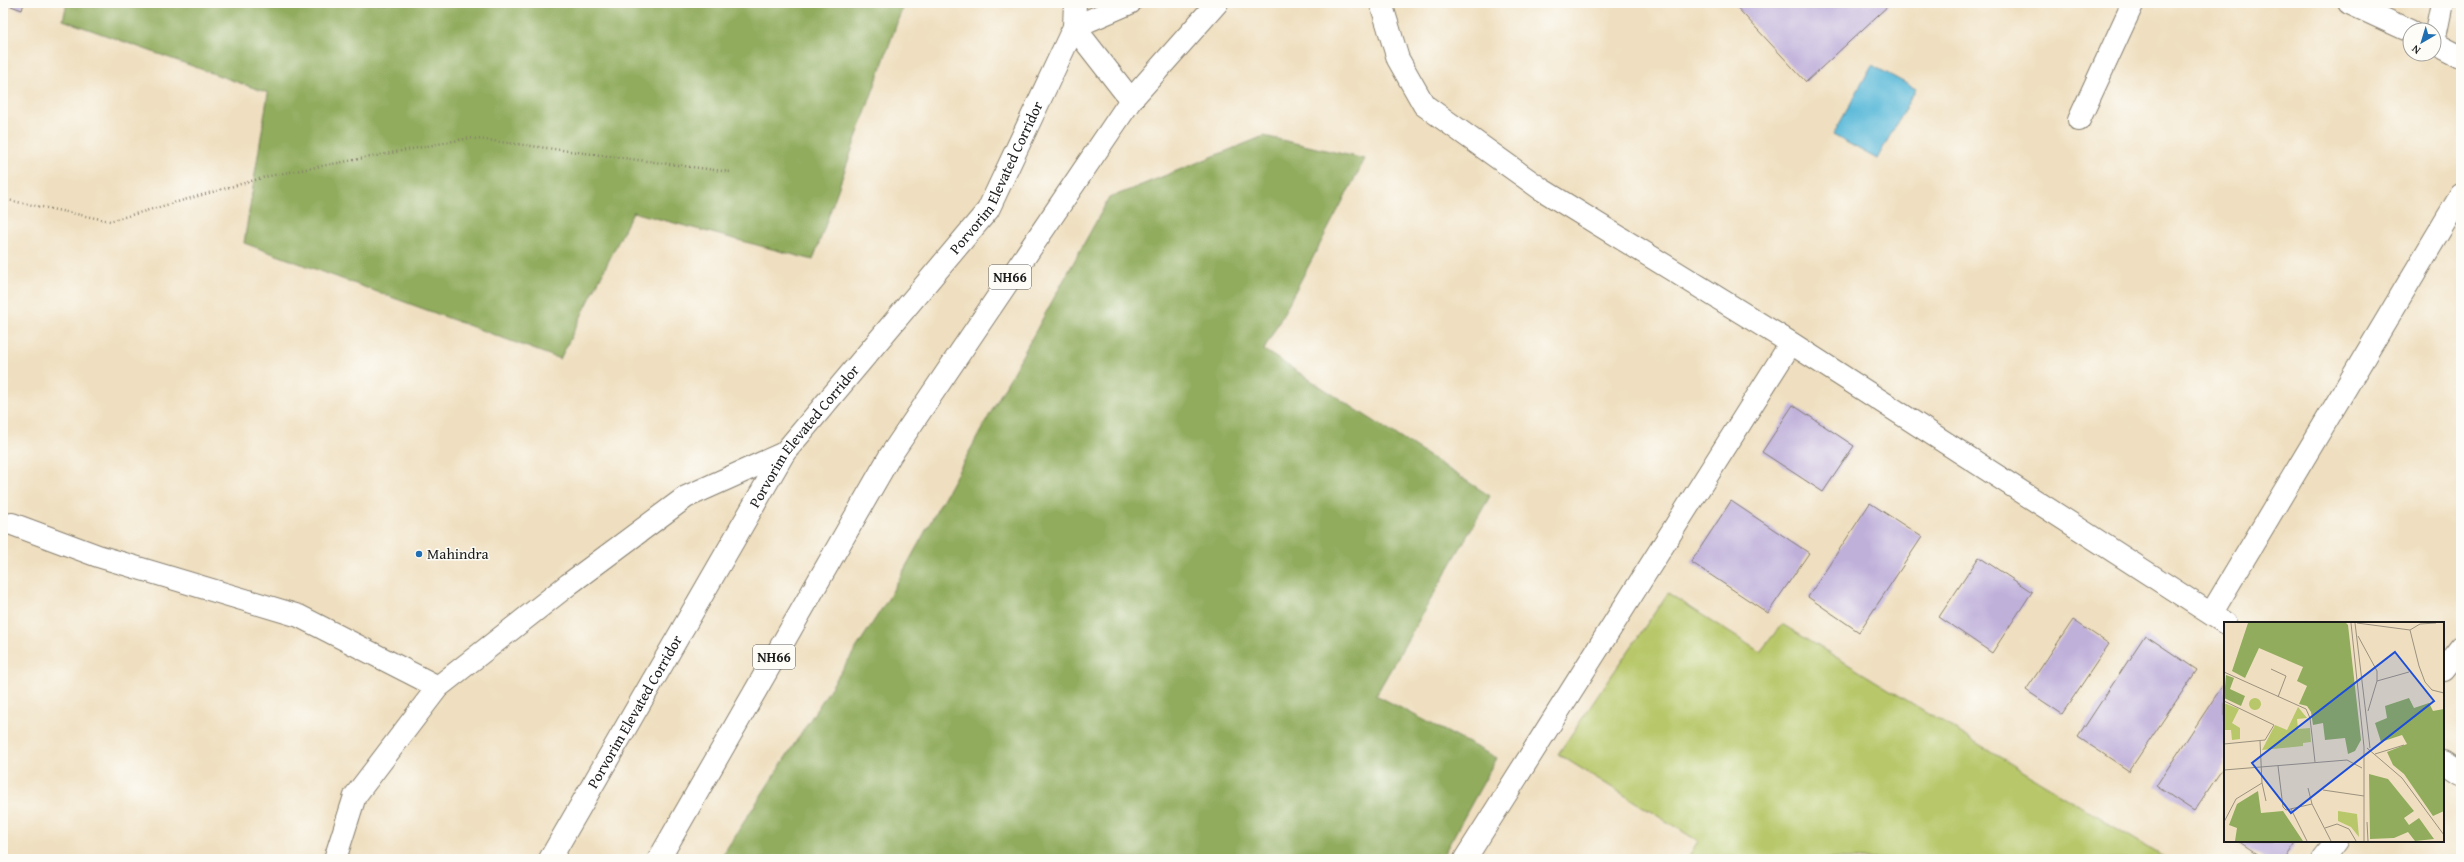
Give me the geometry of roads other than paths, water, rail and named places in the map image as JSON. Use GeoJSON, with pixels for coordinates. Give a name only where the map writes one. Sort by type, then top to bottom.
{"type":"FeatureCollection","features":[{"type":"Feature","properties":{"kind":"main road"},"geometry":{"type":"LineString","coordinates":[[1074,3],[1074,27],[1131,100],[1217,3]]}},
{"type":"Feature","properties":{"kind":"main road"},"geometry":{"type":"LineString","coordinates":[[1074,27],[1130,3]]}},
{"type":"Feature","properties":{"kind":"main road"},"geometry":{"type":"LineString","coordinates":[[1381,3],[1398,59],[1424,105],[1541,189],[1791,343],[2218,618],[2461,194]]}},
{"type":"Feature","properties":{"kind":"main road"},"geometry":{"type":"LineString","coordinates":[[2079,120],[2133,3]]}},
{"type":"Feature","properties":{"kind":"main road"},"geometry":{"type":"LineString","coordinates":[[2349,3],[2402,27]]}},
{"type":"Feature","properties":{"kind":"main road"},"geometry":{"type":"LineString","coordinates":[[2438,22],[2442,3]]}},
{"type":"Feature","properties":{"kind":"main road","name":"Porvorim Elevated Corridor"},"geometry":{"type":"LineString","coordinates":[[550,859],[784,454],[988,210],[1074,27]]}},
{"type":"Feature","properties":{"kind":"main road"},"geometry":{"type":"LineString","coordinates":[[2442,46],[2461,57]]}},
{"type":"Feature","properties":{"kind":"main road","name":"NH66"},"geometry":{"type":"LineString","coordinates":[[659,859],[890,456],[1131,100]]}},
{"type":"Feature","properties":{"kind":"main road"},"geometry":{"type":"LineString","coordinates":[[1465,859],[1791,343]]}},
{"type":"Feature","properties":{"kind":"main road"},"geometry":{"type":"LineString","coordinates":[[335,859],[355,796],[438,687],[569,584],[686,497],[784,454]]}},
{"type":"Feature","properties":{"kind":"main road"},"geometry":{"type":"LineString","coordinates":[[12,524],[98,556],[299,616],[438,687]]}},
{"type":"Feature","properties":{"kind":"main road"},"geometry":{"type":"LineString","coordinates":[[2444,669],[2461,647]]}},
{"type":"Feature","properties":{"kind":"main road"},"geometry":{"type":"LineString","coordinates":[[2444,763],[2461,774]]}},
{"type":"Feature","properties":{"kind":"main road"},"geometry":{"type":"LineString","coordinates":[[2323,859],[2336,842]]}},
{"type":"Feature","properties":{"kind":"water"},"geometry":{"type":"Polygon","coordinates":[[[1872,65],[1916,89],[1877,159],[1833,135],[1872,65]]]}},
{"type":"Feature","properties":{"kind":"place","name":"Mahindra"},"geometry":{"type":"Point","coordinates":[419,554]}}]}
